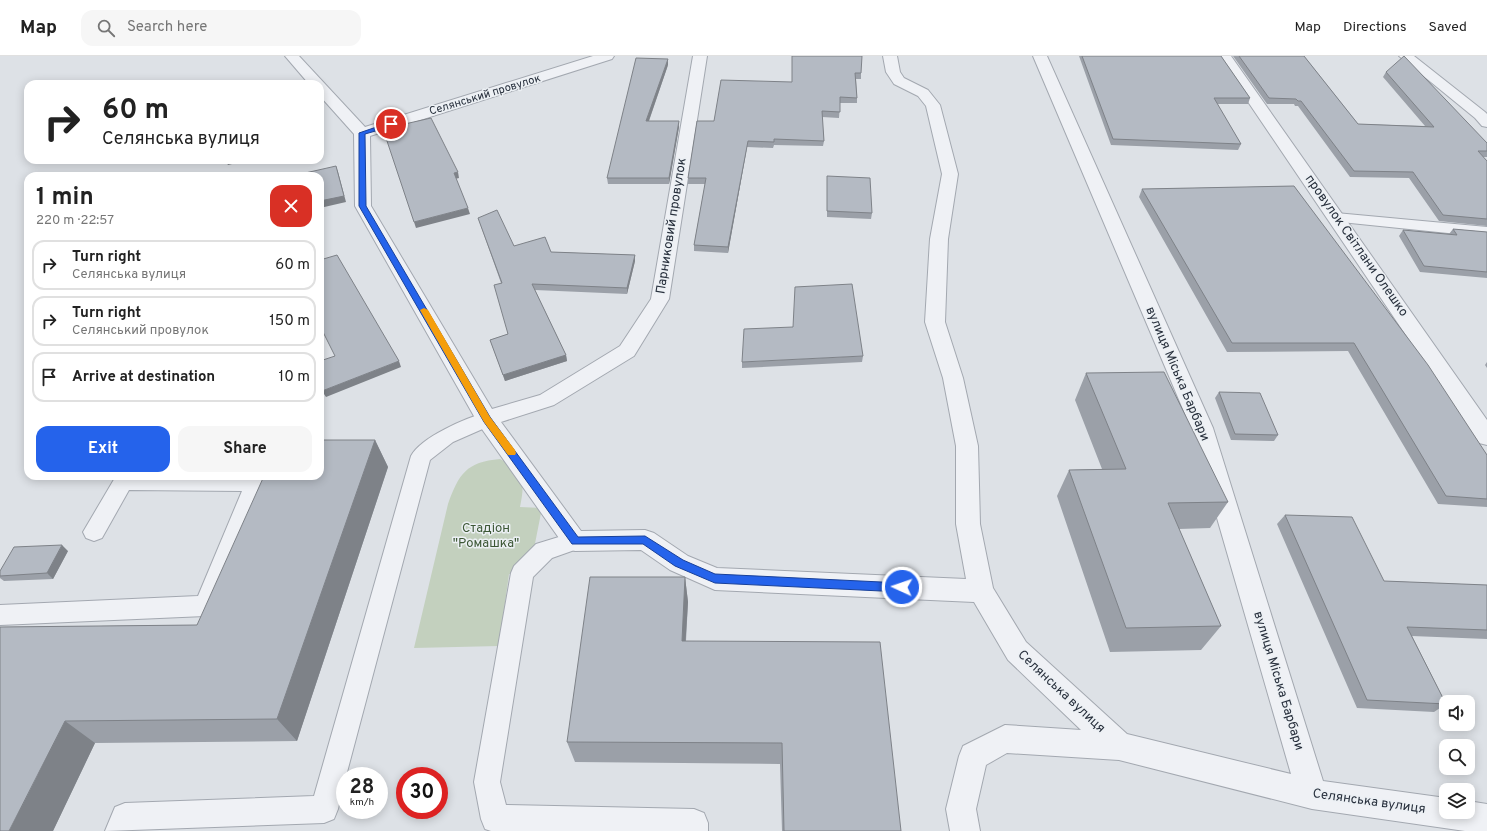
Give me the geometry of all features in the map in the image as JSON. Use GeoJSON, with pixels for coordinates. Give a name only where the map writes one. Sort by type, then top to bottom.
{"type":"FeatureCollection","features":[{"type":"Feature","properties":{"kind":"street"},"geometry":{"type":"LineString","coordinates":[[292,56],[313,80]]}},
{"type":"Feature","properties":{"kind":"street","name":"Селянський провулок"},"geometry":{"type":"LineString","coordinates":[[362,133],[607,56]]}},
{"type":"Feature","properties":{"kind":"street","name":"Парниковий провулок"},"geometry":{"type":"LineString","coordinates":[[487,419],[547,400],[627,351],[660,299],[700,56]]}},
{"type":"Feature","properties":{"kind":"street","name":"Селянська вулиця"},"geometry":{"type":"LineString","coordinates":[[890,56],[893,72],[899,81],[923,93],[933,105],[950,174],[939,239],[935,322],[953,378],[967,446],[968,524],[981,591],[1017,651],[1119,746],[1312,794],[1487,819]]}},
{"type":"Feature","properties":{"kind":"street","name":"вулиця Міська Барбари"},"geometry":{"type":"LineString","coordinates":[[1040,56],[1202,428],[1312,794]]}},
{"type":"Feature","properties":{"kind":"street","name":"провулок Світлани Олешко"},"geometry":{"type":"LineString","coordinates":[[1224,56],[1487,437]]}},
{"type":"Feature","properties":{"kind":"street"},"geometry":{"type":"LineString","coordinates":[[1406,56],[1485,118]]}},
{"type":"Feature","properties":{"kind":"street"},"geometry":{"type":"LineString","coordinates":[[324,91],[362,133],[363,206],[487,419],[575,541],[645,540],[679,563],[715,579],[981,591]]}},
{"type":"Feature","properties":{"kind":"street"},"geometry":{"type":"LineString","coordinates":[[965,831],[961,809],[973,756],[1005,739],[1119,746]]}},
{"type":"Feature","properties":{"kind":"lane"},"geometry":{"type":"LineString","coordinates":[[1336,218],[1487,232]]}},
{"type":"Feature","properties":{"kind":"lane"},"geometry":{"type":"LineString","coordinates":[[119,831],[125,817],[324,809],[420,456],[446,437],[487,419]]}},
{"type":"Feature","properties":{"kind":"lane"},"geometry":{"type":"LineString","coordinates":[[0,615],[205,606],[256,482],[123,482],[94,532]]}},
{"type":"Feature","properties":{"kind":"lane"},"geometry":{"type":"LineString","coordinates":[[575,541],[544,551],[522,573],[487,782],[495,818],[694,823],[694,831]]}},
{"type":"Feature","properties":{"kind":"green space","name":"Стадіон \"Ромашка\""},"geometry":{"type":"Polygon","coordinates":[[[500,459],[508,463],[519,473],[522,484],[520,507],[542,508],[529,574],[509,574],[499,646],[414,648],[448,504],[456,485],[465,471],[479,463],[500,459]]]}},
{"type":"Feature","properties":{"kind":"building"},"geometry":{"type":"Polygon","coordinates":[[[792,56],[862,56],[861,73],[855,73],[857,98],[840,97],[840,112],[822,111],[824,141],[774,139],[774,142],[748,141],[728,247],[694,245],[706,178],[688,178],[697,121],[714,121],[721,80],[792,82],[792,56]]]}},
{"type":"Feature","properties":{"kind":"building"},"geometry":{"type":"Polygon","coordinates":[[[1082,56],[1221,56],[1250,98],[1214,98],[1241,144],[1113,139],[1082,56]]]}},
{"type":"Feature","properties":{"kind":"building"},"geometry":{"type":"Polygon","coordinates":[[[1239,56],[1304,56],[1358,124],[1434,127],[1386,72],[1404,56],[1487,143],[1487,151],[1478,151],[1487,161],[1487,219],[1443,215],[1413,172],[1354,171],[1301,101],[1296,99],[1269,98],[1239,56]]]}},
{"type":"Feature","properties":{"kind":"building"},"geometry":{"type":"Polygon","coordinates":[[[636,58],[668,59],[646,121],[679,121],[669,178],[607,178],[636,58]]]}},
{"type":"Feature","properties":{"kind":"building"},"geometry":{"type":"Polygon","coordinates":[[[431,118],[458,172],[454,173],[468,208],[414,222],[383,129],[431,118]]]}},
{"type":"Feature","properties":{"kind":"building"},"geometry":{"type":"Polygon","coordinates":[[[336,166],[344,196],[324,200],[324,172],[310,172],[336,166]]]}},
{"type":"Feature","properties":{"kind":"building"},"geometry":{"type":"Polygon","coordinates":[[[827,176],[870,178],[872,213],[827,211],[827,176]]]}},
{"type":"Feature","properties":{"kind":"building"},"geometry":{"type":"Polygon","coordinates":[[[1294,186],[1428,365],[1487,455],[1487,499],[1446,496],[1354,343],[1232,343],[1142,189],[1294,186]]]}},
{"type":"Feature","properties":{"kind":"building"},"geometry":{"type":"Polygon","coordinates":[[[497,210],[514,246],[545,237],[551,252],[635,255],[627,288],[532,284],[566,355],[503,375],[490,340],[508,334],[494,285],[502,283],[478,218],[497,210]]]}},
{"type":"Feature","properties":{"kind":"building"},"geometry":{"type":"Polygon","coordinates":[[[1453,229],[1487,232],[1487,272],[1424,266],[1403,230],[1457,235],[1453,229]]]}},
{"type":"Feature","properties":{"kind":"building"},"geometry":{"type":"Polygon","coordinates":[[[337,255],[399,361],[324,390],[324,360],[335,356],[324,334],[324,259],[337,255]]]}},
{"type":"Feature","properties":{"kind":"building"},"geometry":{"type":"Polygon","coordinates":[[[852,284],[863,356],[742,362],[744,329],[793,327],[795,287],[852,284]]]}},
{"type":"Feature","properties":{"kind":"building"},"geometry":{"type":"Polygon","coordinates":[[[1164,372],[1228,502],[1168,503],[1221,626],[1126,628],[1069,470],[1126,469],[1086,373],[1164,372]]]}},
{"type":"Feature","properties":{"kind":"building"},"geometry":{"type":"Polygon","coordinates":[[[1219,392],[1260,393],[1278,435],[1235,434],[1219,392]]]}},
{"type":"Feature","properties":{"kind":"building"},"geometry":{"type":"Polygon","coordinates":[[[324,440],[375,440],[277,719],[65,721],[9,831],[0,831],[0,627],[197,625],[262,480],[324,480],[324,440]]]}},
{"type":"Feature","properties":{"kind":"building"},"geometry":{"type":"Polygon","coordinates":[[[1285,515],[1352,517],[1384,581],[1487,585],[1487,630],[1407,627],[1441,695],[1439,695],[1439,704],[1367,700],[1285,515]]]}},
{"type":"Feature","properties":{"kind":"building"},"geometry":{"type":"Polygon","coordinates":[[[62,545],[47,573],[0,576],[0,571],[14,547],[62,545]]]}},
{"type":"Feature","properties":{"kind":"building"},"geometry":{"type":"Polygon","coordinates":[[[590,577],[685,577],[682,641],[880,642],[901,831],[784,831],[782,743],[567,742],[590,577]]]}},
{"type":"Feature","properties":{"kind":"slow traffic"},"geometry":{"type":"LineString","coordinates":[[424,310],[487,419],[512,453]]}},
{"type":"Feature","properties":{"kind":"route"},"geometry":{"type":"LineString","coordinates":[[391,124],[362,133],[363,206],[487,419],[575,541],[645,540],[679,563],[715,579],[902,587]]}}]}
